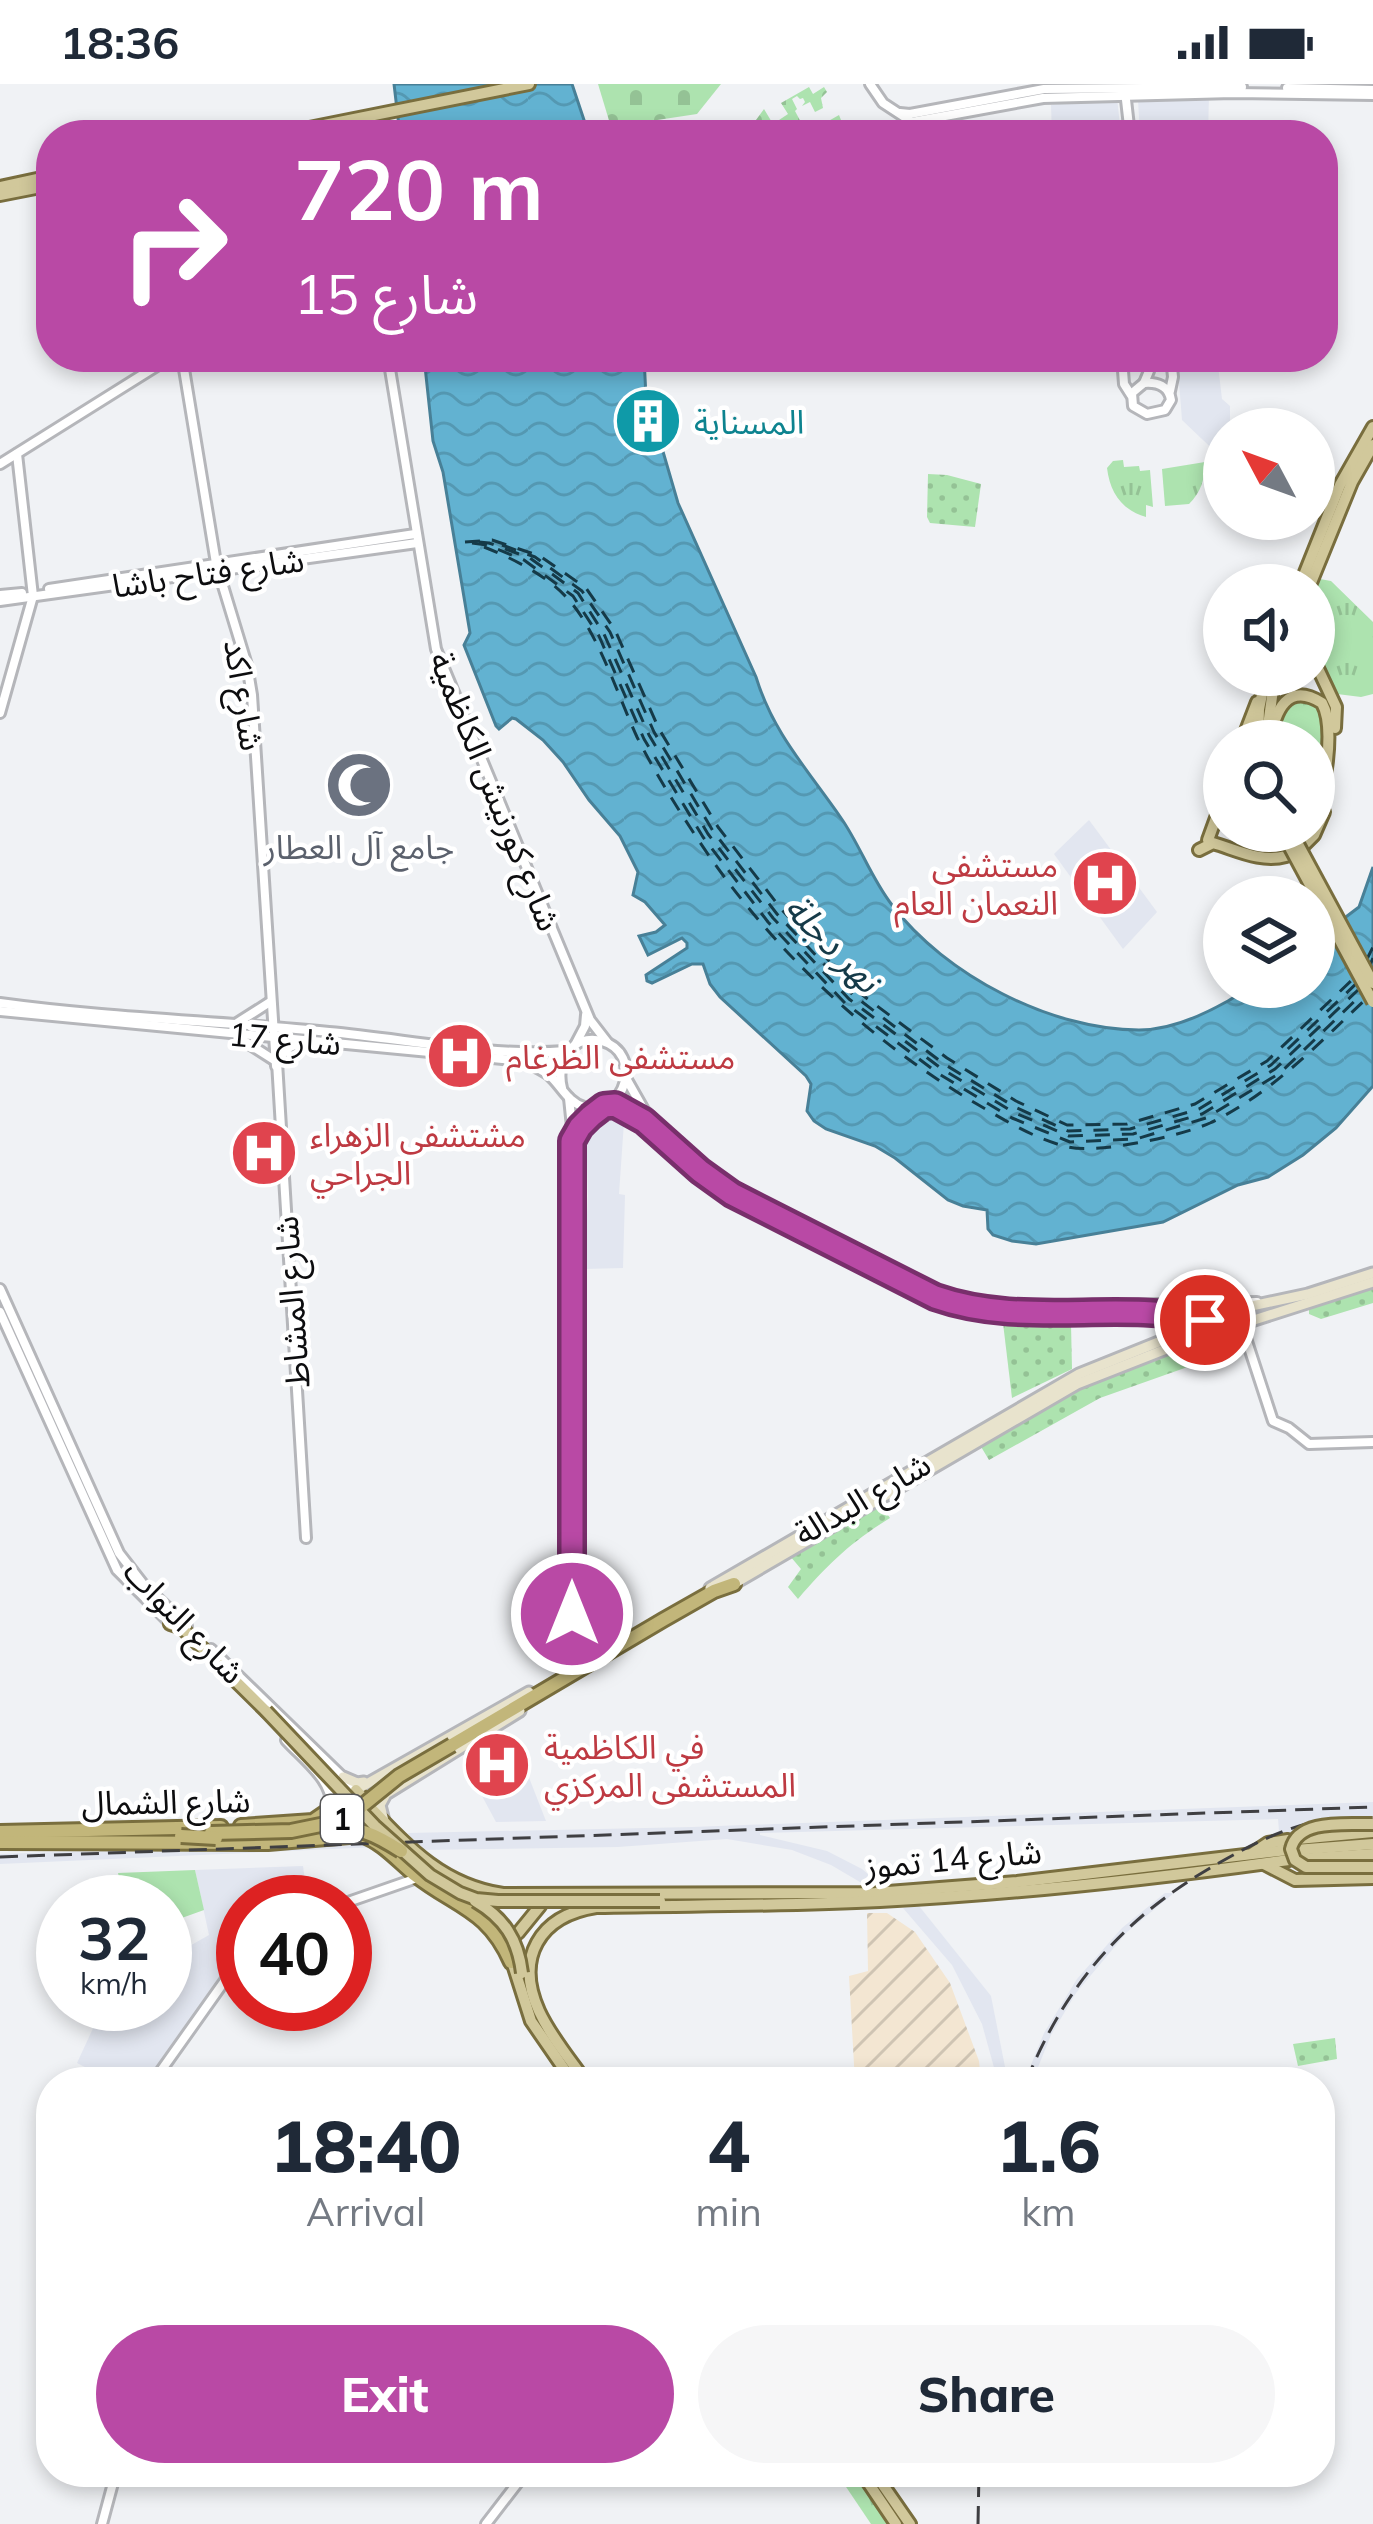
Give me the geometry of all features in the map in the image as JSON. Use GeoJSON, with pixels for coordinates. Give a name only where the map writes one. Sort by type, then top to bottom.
{"type":"FeatureCollection","features":[{"type":"Feature","properties":{"kind":"highway","name":"1"},"geometry":{"type":"LineString","coordinates":[[91,1840],[291,1831],[341,1820],[407,1771],[714,1591],[734,1584]]}},
{"type":"Feature","properties":{"kind":"highway","name":"شارع الشمال"},"geometry":{"type":"LineString","coordinates":[[0,1832],[290,1825],[313,1821],[350,1798]]}},
{"type":"Feature","properties":{"kind":"highway"},"geometry":{"type":"LineString","coordinates":[[178,1836],[295,1837],[347,1828],[375,1835],[401,1851]]}},
{"type":"Feature","properties":{"kind":"highway"},"geometry":{"type":"LineString","coordinates":[[91,1840],[268,1843],[361,1834],[482,1918],[515,1949]]}},
{"type":"Feature","properties":{"kind":"highway","name":"شارع الشمال"},"geometry":{"type":"LineString","coordinates":[[0,1842],[91,1840]]}},
{"type":"Feature","properties":{"kind":"main road"},"geometry":{"type":"LineString","coordinates":[[349,120],[529,84]]}},
{"type":"Feature","properties":{"kind":"main road"},"geometry":{"type":"LineString","coordinates":[[0,191],[36,180]]}},
{"type":"Feature","properties":{"kind":"main road"},"geometry":{"type":"LineString","coordinates":[[0,191],[36,187]]}},
{"type":"Feature","properties":{"kind":"main road"},"geometry":{"type":"LineString","coordinates":[[1308,564],[1340,485],[1373,427]]}},
{"type":"Feature","properties":{"kind":"main road"},"geometry":{"type":"LineString","coordinates":[[1319,564],[1352,482],[1373,445]]}},
{"type":"Feature","properties":{"kind":"main road"},"geometry":{"type":"LineString","coordinates":[[1275,720],[1290,698],[1306,695],[1322,703],[1329,720]]}},
{"type":"Feature","properties":{"kind":"main road"},"geometry":{"type":"LineString","coordinates":[[1241,852],[1277,859],[1285,852]]}},
{"type":"Feature","properties":{"kind":"main road"},"geometry":{"type":"LineString","coordinates":[[1291,852],[1373,1002]]}},
{"type":"Feature","properties":{"kind":"main road"},"geometry":{"type":"LineString","coordinates":[[1309,852],[1373,983]]}},
{"type":"Feature","properties":{"kind":"main road","name":"شارع البدالة"},"geometry":{"type":"LineString","coordinates":[[385,1822],[380,1805],[391,1790],[1067,1380],[1219,1313],[1373,1277]]}},
{"type":"Feature","properties":{"kind":"main road","name":"شارع البدالة"},"geometry":{"type":"LineString","coordinates":[[350,1798],[375,1778],[1067,1389],[1373,1277]]}},
{"type":"Feature","properties":{"kind":"main road"},"geometry":{"type":"LineString","coordinates":[[1173,1313],[1176,1335]]}},
{"type":"Feature","properties":{"kind":"main road"},"geometry":{"type":"LineString","coordinates":[[170,1624],[182,1628],[401,1851],[436,1880],[492,1912],[509,1930],[526,1969]]}},
{"type":"Feature","properties":{"kind":"main road"},"geometry":{"type":"LineString","coordinates":[[375,1778],[357,1783],[350,1798],[449,1878],[503,1894],[622,1901]]}},
{"type":"Feature","properties":{"kind":"main road"},"geometry":{"type":"LineString","coordinates":[[1293,1850],[1372,1825]]}},
{"type":"Feature","properties":{"kind":"main road"},"geometry":{"type":"LineString","coordinates":[[1370,1870],[1301,1865],[1292,1856],[1292,1842],[1306,1829],[1372,1825]]}},
{"type":"Feature","properties":{"kind":"main road","name":"شارع 14 تموز"},"geometry":{"type":"LineString","coordinates":[[622,1901],[913,1891],[1373,1844]]}},
{"type":"Feature","properties":{"kind":"main road","name":"شارع 14 تموز"},"geometry":{"type":"LineString","coordinates":[[622,1901],[747,1905],[996,1894],[1264,1864],[1293,1850],[1373,1854]]}},
{"type":"Feature","properties":{"kind":"main road"},"geometry":{"type":"LineString","coordinates":[[1264,1864],[1281,1875],[1370,1870]]}},
{"type":"Feature","properties":{"kind":"main road"},"geometry":{"type":"LineString","coordinates":[[467,1896],[535,1902],[760,1898],[782,1904]]}},
{"type":"Feature","properties":{"kind":"main road"},"geometry":{"type":"LineString","coordinates":[[526,1969],[542,1934],[566,1917],[622,1901]]}},
{"type":"Feature","properties":{"kind":"main road"},"geometry":{"type":"LineString","coordinates":[[540,1906],[515,1949],[531,2021],[568,2067]]}},
{"type":"Feature","properties":{"kind":"main road"},"geometry":{"type":"LineString","coordinates":[[515,1949],[526,1953],[536,2018],[570,2067]]}},
{"type":"Feature","properties":{"kind":"main road"},"geometry":{"type":"LineString","coordinates":[[871,2487],[896,2524]]}},
{"type":"Feature","properties":{"kind":"main road"},"geometry":{"type":"LineString","coordinates":[[884,2487],[910,2524]]}},
{"type":"Feature","properties":{"kind":"street"},"geometry":{"type":"LineString","coordinates":[[870,84],[892,110],[909,120]]}},
{"type":"Feature","properties":{"kind":"street"},"geometry":{"type":"LineString","coordinates":[[920,120],[1012,98],[1148,86],[1373,92]]}},
{"type":"Feature","properties":{"kind":"street"},"geometry":{"type":"LineString","coordinates":[[1128,89],[1373,92]]}},
{"type":"Feature","properties":{"kind":"street"},"geometry":{"type":"LineString","coordinates":[[1128,89],[1130,120]]}},
{"type":"Feature","properties":{"kind":"street"},"geometry":{"type":"LineString","coordinates":[[0,464],[147,372]]}},
{"type":"Feature","properties":{"kind":"street","name":"شارع اكد"},"geometry":{"type":"LineString","coordinates":[[184,372],[217,567],[253,695],[273,1032]]}},
{"type":"Feature","properties":{"kind":"street","name":"شارع كورنيش الكاظمية"},"geometry":{"type":"LineString","coordinates":[[390,372],[436,649],[585,1007],[608,1043]]}},
{"type":"Feature","properties":{"kind":"street"},"geometry":{"type":"LineString","coordinates":[[1123,372],[1136,410],[1154,414],[1169,406],[1172,372]]}},
{"type":"Feature","properties":{"kind":"street"},"geometry":{"type":"LineString","coordinates":[[1144,383],[1149,372]]}},
{"type":"Feature","properties":{"kind":"street"},"geometry":{"type":"LineString","coordinates":[[1150,372],[1169,392]]}},
{"type":"Feature","properties":{"kind":"street"},"geometry":{"type":"LineString","coordinates":[[1131,395],[1144,383],[1156,383]]}},
{"type":"Feature","properties":{"kind":"street"},"geometry":{"type":"LineString","coordinates":[[0,713],[33,594],[17,454]]}},
{"type":"Feature","properties":{"kind":"street","name":"شارع فتاح باشا"},"geometry":{"type":"LineString","coordinates":[[0,598],[416,538]]}},
{"type":"Feature","properties":{"kind":"street"},"geometry":{"type":"LineString","coordinates":[[271,1001],[232,1029],[276,1062],[290,1047],[307,1040]]}},
{"type":"Feature","properties":{"kind":"street","name":"شارع 17"},"geometry":{"type":"LineString","coordinates":[[0,1007],[525,1052],[572,1048]]}},
{"type":"Feature","properties":{"kind":"street"},"geometry":{"type":"LineString","coordinates":[[585,1007],[584,1026],[559,1069],[569,1098],[585,1107],[623,1108],[732,1194],[878,1273],[971,1308],[1015,1313],[1264,1302]]}},
{"type":"Feature","properties":{"kind":"street","name":"شارع 17"},"geometry":{"type":"LineString","coordinates":[[273,1032],[307,1040],[524,1061],[562,1088]]}},
{"type":"Feature","properties":{"kind":"street","name":"شارع المشاط"},"geometry":{"type":"LineString","coordinates":[[273,1032],[306,1538]]}},
{"type":"Feature","properties":{"kind":"street"},"geometry":{"type":"LineString","coordinates":[[572,1048],[591,1040],[608,1043],[624,1060],[635,1098],[649,1116],[738,1191],[953,1298],[1000,1306],[1078,1309]]}},
{"type":"Feature","properties":{"kind":"street"},"geometry":{"type":"LineString","coordinates":[[572,1141],[580,1127],[617,1098],[627,1079]]}},
{"type":"Feature","properties":{"kind":"street"},"geometry":{"type":"LineString","coordinates":[[569,1098],[575,1666]]}},
{"type":"Feature","properties":{"kind":"street","name":"شارع النواب"},"geometry":{"type":"LineString","coordinates":[[0,1289],[129,1576],[170,1624],[350,1798]]}},
{"type":"Feature","properties":{"kind":"street"},"geometry":{"type":"LineString","coordinates":[[1131,1307],[1241,1323],[1273,1421],[1309,1444],[1373,1442]]}},
{"type":"Feature","properties":{"kind":"street","name":"شارع النواب"},"geometry":{"type":"LineString","coordinates":[[0,1312],[113,1562],[350,1798]]}},
{"type":"Feature","properties":{"kind":"street"},"geometry":{"type":"LineString","coordinates":[[1220,1330],[1248,1345]]}},
{"type":"Feature","properties":{"kind":"street"},"geometry":{"type":"LineString","coordinates":[[372,1893],[418,1877]]}},
{"type":"Feature","properties":{"kind":"street"},"geometry":{"type":"LineString","coordinates":[[165,2067],[216,1994]]}},
{"type":"Feature","properties":{"kind":"street"},"geometry":{"type":"LineString","coordinates":[[102,2524],[112,2487]]}},
{"type":"Feature","properties":{"kind":"street"},"geometry":{"type":"LineString","coordinates":[[486,2524],[514,2487]]}},
{"type":"Feature","properties":{"kind":"shaded area"},"geometry":{"type":"Polygon","coordinates":[[[1209,96],[1208,120],[1139,120],[1138,100],[1209,96]]]}},
{"type":"Feature","properties":{"kind":"shaded area"},"geometry":{"type":"Polygon","coordinates":[[[1117,97],[1119,120],[1052,120],[1051,105],[1117,97]]]}},
{"type":"Feature","properties":{"kind":"shaded area"},"geometry":{"type":"Polygon","coordinates":[[[1178,372],[1219,372],[1222,399],[1230,408],[1203,408],[1203,440],[1182,420],[1178,372]]]}},
{"type":"Feature","properties":{"kind":"shaded area","name":"مستشفى النعمان العام"},"geometry":{"type":"Polygon","coordinates":[[[1089,820],[1157,912],[1123,949],[1054,854],[1089,820]]]}},
{"type":"Feature","properties":{"kind":"shaded area"},"geometry":{"type":"Polygon","coordinates":[[[609,1111],[624,1122],[619,1194],[625,1195],[623,1268],[584,1269],[586,1128],[609,1111]]]}},
{"type":"Feature","properties":{"kind":"shaded area"},"geometry":{"type":"Polygon","coordinates":[[[509,1735],[546,1821],[496,1822],[482,1796],[468,1755],[509,1735]]]}},
{"type":"Feature","properties":{"kind":"shaded area"},"geometry":{"type":"Polygon","coordinates":[[[1373,1802],[1373,1818],[1338,1821],[1258,1840],[1279,1831],[1278,1819],[760,1833],[827,1851],[881,1885],[865,1885],[792,1850],[727,1839],[618,1847],[419,1850],[408,1833],[692,1827],[1373,1802]]]}},
{"type":"Feature","properties":{"kind":"shaded area"},"geometry":{"type":"Polygon","coordinates":[[[370,1841],[378,1847],[0,1864],[0,1854],[370,1841]]]}},
{"type":"Feature","properties":{"kind":"shaded area"},"geometry":{"type":"Polygon","coordinates":[[[303,1866],[304,1875],[216,1875],[216,1984],[192,2018],[192,1945],[209,1935],[195,1870],[303,1866]]]}},
{"type":"Feature","properties":{"kind":"shaded area"},"geometry":{"type":"Polygon","coordinates":[[[1165,1893],[1174,1893],[1127,1932],[1076,1993],[1038,2067],[1030,2067],[1044,2033],[1077,1979],[1122,1928],[1165,1893]]]}},
{"type":"Feature","properties":{"kind":"shaded area"},"geometry":{"type":"Polygon","coordinates":[[[919,1906],[991,1996],[1005,2067],[994,2067],[982,2024],[952,1965],[903,1908],[919,1906]]]}},
{"type":"Feature","properties":{"kind":"shaded area"},"geometry":{"type":"Polygon","coordinates":[[[867,1913],[887,1913],[915,1932],[950,1983],[980,2067],[854,2067],[849,1976],[868,1971],[867,1913]]]}},
{"type":"Feature","properties":{"kind":"shaded area"},"geometry":{"type":"Polygon","coordinates":[[[92,2031],[183,2031],[158,2067],[85,2067],[77,2063],[92,2031]]]}},
{"type":"Feature","properties":{"kind":"green space"},"geometry":{"type":"Polygon","coordinates":[[[598,84],[721,84],[697,114],[609,120],[598,84]]]}},
{"type":"Feature","properties":{"kind":"green space"},"geometry":{"type":"Polygon","coordinates":[[[809,87],[813,94],[824,87],[827,92],[821,98],[823,108],[815,112],[810,102],[802,106],[803,98],[792,99],[800,120],[779,120],[788,114],[781,103],[809,87]]]}},
{"type":"Feature","properties":{"kind":"green space"},"geometry":{"type":"Polygon","coordinates":[[[1123,460],[1124,467],[1150,470],[1153,507],[1146,505],[1146,517],[1124,505],[1111,485],[1107,468],[1123,460]]]}},
{"type":"Feature","properties":{"kind":"green space"},"geometry":{"type":"Polygon","coordinates":[[[1203,462],[1202,485],[1189,504],[1165,506],[1162,469],[1203,462]]]}},
{"type":"Feature","properties":{"kind":"green space"},"geometry":{"type":"Polygon","coordinates":[[[928,474],[981,484],[975,527],[930,523],[928,474]]]}},
{"type":"Feature","properties":{"kind":"green space"},"geometry":{"type":"Polygon","coordinates":[[[1335,585],[1373,622],[1373,694],[1337,694],[1335,585]]]}},
{"type":"Feature","properties":{"kind":"green space"},"geometry":{"type":"Polygon","coordinates":[[[1303,700],[1318,708],[1322,720],[1281,720],[1303,700]]]}},
{"type":"Feature","properties":{"kind":"green space"},"geometry":{"type":"Polygon","coordinates":[[[1373,1285],[1373,1303],[1321,1319],[1309,1314],[1309,1305],[1373,1285]]]}},
{"type":"Feature","properties":{"kind":"green space"},"geometry":{"type":"Polygon","coordinates":[[[1003,1323],[1071,1324],[1072,1369],[1012,1398],[1003,1323]]]}},
{"type":"Feature","properties":{"kind":"green space"},"geometry":{"type":"Polygon","coordinates":[[[1217,1336],[1232,1338],[1244,1351],[1100,1398],[989,1460],[980,1445],[1115,1373],[1217,1336]]]}},
{"type":"Feature","properties":{"kind":"green space"},"geometry":{"type":"Polygon","coordinates":[[[880,1503],[890,1518],[841,1554],[798,1599],[788,1587],[801,1569],[790,1556],[880,1503]]]}},
{"type":"Feature","properties":{"kind":"green space"},"geometry":{"type":"Polygon","coordinates":[[[195,1870],[204,1910],[192,1914],[192,1875],[118,1873],[195,1870]]]}},
{"type":"Feature","properties":{"kind":"green space"},"geometry":{"type":"Polygon","coordinates":[[[1335,2038],[1337,2059],[1298,2066],[1293,2044],[1335,2038]]]}},
{"type":"Feature","properties":{"kind":"green space"},"geometry":{"type":"Polygon","coordinates":[[[846,2487],[866,2487],[892,2524],[871,2524],[846,2487]]]}},
{"type":"Feature","properties":{"kind":"water"},"geometry":{"type":"Polygon","coordinates":[[[394,84],[572,84],[584,120],[398,120],[394,84]]]}},
{"type":"Feature","properties":{"kind":"water","name":"نهر دجلة"},"geometry":{"type":"Polygon","coordinates":[[[426,372],[645,372],[651,414],[645,423],[655,424],[678,503],[763,697],[782,734],[848,828],[878,884],[914,930],[1002,994],[1105,1028],[1161,1028],[1214,1008],[1335,1008],[1335,925],[1359,907],[1373,867],[1373,1086],[1336,1128],[1268,1177],[1238,1185],[1163,1222],[1036,1244],[993,1235],[987,1210],[948,1200],[875,1146],[826,1129],[807,1111],[811,1084],[806,1076],[720,997],[703,964],[647,981],[646,975],[687,948],[687,943],[682,938],[648,955],[639,936],[665,925],[633,895],[638,872],[620,836],[543,740],[516,719],[499,729],[496,726],[464,645],[470,633],[443,472],[433,441],[426,372]]]}},
{"type":"Feature","properties":{"kind":"ferry route"},"geometry":{"type":"LineString","coordinates":[[465,542],[492,540],[540,556],[586,588],[615,630],[659,729],[718,827],[782,910],[857,991],[947,1058],[1016,1101],[1067,1125],[1127,1124],[1195,1104],[1267,1061],[1353,979]]}},
{"type":"Feature","properties":{"kind":"ferry route"},"geometry":{"type":"LineString","coordinates":[[479,542],[530,558],[578,593],[604,634],[649,735],[708,834],[773,918],[849,999],[942,1069],[1013,1112],[1069,1136],[1133,1134],[1202,1114],[1275,1069],[1358,990]]}},
{"type":"Feature","properties":{"kind":"ferry route"},"geometry":{"type":"LineString","coordinates":[[472,543],[524,560],[573,596],[599,636],[644,739],[703,837],[768,922],[845,1003],[939,1074],[1012,1118],[1070,1142],[1136,1139],[1206,1118],[1280,1073],[1362,994]]}},
{"type":"Feature","properties":{"kind":"ferry route"},"geometry":{"type":"LineString","coordinates":[[502,545],[535,557],[582,591],[610,632],[654,732],[713,831],[777,914],[853,995],[944,1064],[1015,1107],[1068,1131],[1130,1129],[1199,1109],[1271,1065],[1359,981]]}},
{"type":"Feature","properties":{"kind":"ferry route"},"geometry":{"type":"LineString","coordinates":[[484,547],[540,575],[579,613],[673,801],[724,877],[786,950],[892,1047],[1018,1127],[1082,1149],[1197,1128],[1274,1083],[1366,999]]}},
{"type":"Feature","properties":{"kind":"ferry route"},"geometry":{"type":"LineString","coordinates":[[1366,961],[1373,947]]}},
{"type":"Feature","properties":{"kind":"ferry route"},"geometry":{"type":"LineString","coordinates":[[1368,969],[1373,958]]}},
{"type":"Feature","properties":{"kind":"railway"},"geometry":{"type":"LineString","coordinates":[[0,1857],[1373,1807]]}},
{"type":"Feature","properties":{"kind":"railway"},"geometry":{"type":"LineString","coordinates":[[1032,2067],[1082,1981],[1131,1926],[1226,1859],[1283,1831],[1320,1821]]}},
{"type":"Feature","properties":{"kind":"railway"},"geometry":{"type":"LineString","coordinates":[[978,2524],[979,2487]]}},
{"type":"Feature","properties":{"kind":"place","name":"المسناية"},"geometry":{"type":"Point","coordinates":[648,421]}},
{"type":"Feature","properties":{"kind":"place","name":"جامع آل العطار"},"geometry":{"type":"Point","coordinates":[359,785]}},
{"type":"Feature","properties":{"kind":"place","name":"مستشفى النعمان العام"},"geometry":{"type":"Point","coordinates":[1105,883]}},
{"type":"Feature","properties":{"kind":"place","name":"مستشفى الظرغام"},"geometry":{"type":"Point","coordinates":[460,1056]}},
{"type":"Feature","properties":{"kind":"place","name":"مشتشفى الزهراء الجراحي"},"geometry":{"type":"Point","coordinates":[264,1153]}},
{"type":"Feature","properties":{"kind":"place","name":"في الكاظمية المستشفى المركزي"},"geometry":{"type":"Point","coordinates":[497,1765]}},
{"type":"Feature","properties":{"kind":"route"},"geometry":{"type":"LineString","coordinates":[[572,1614],[572,1141],[604,1106],[615,1105],[637,1117],[732,1194],[935,1297],[1004,1312],[1131,1310],[1205,1320]]}}]}
